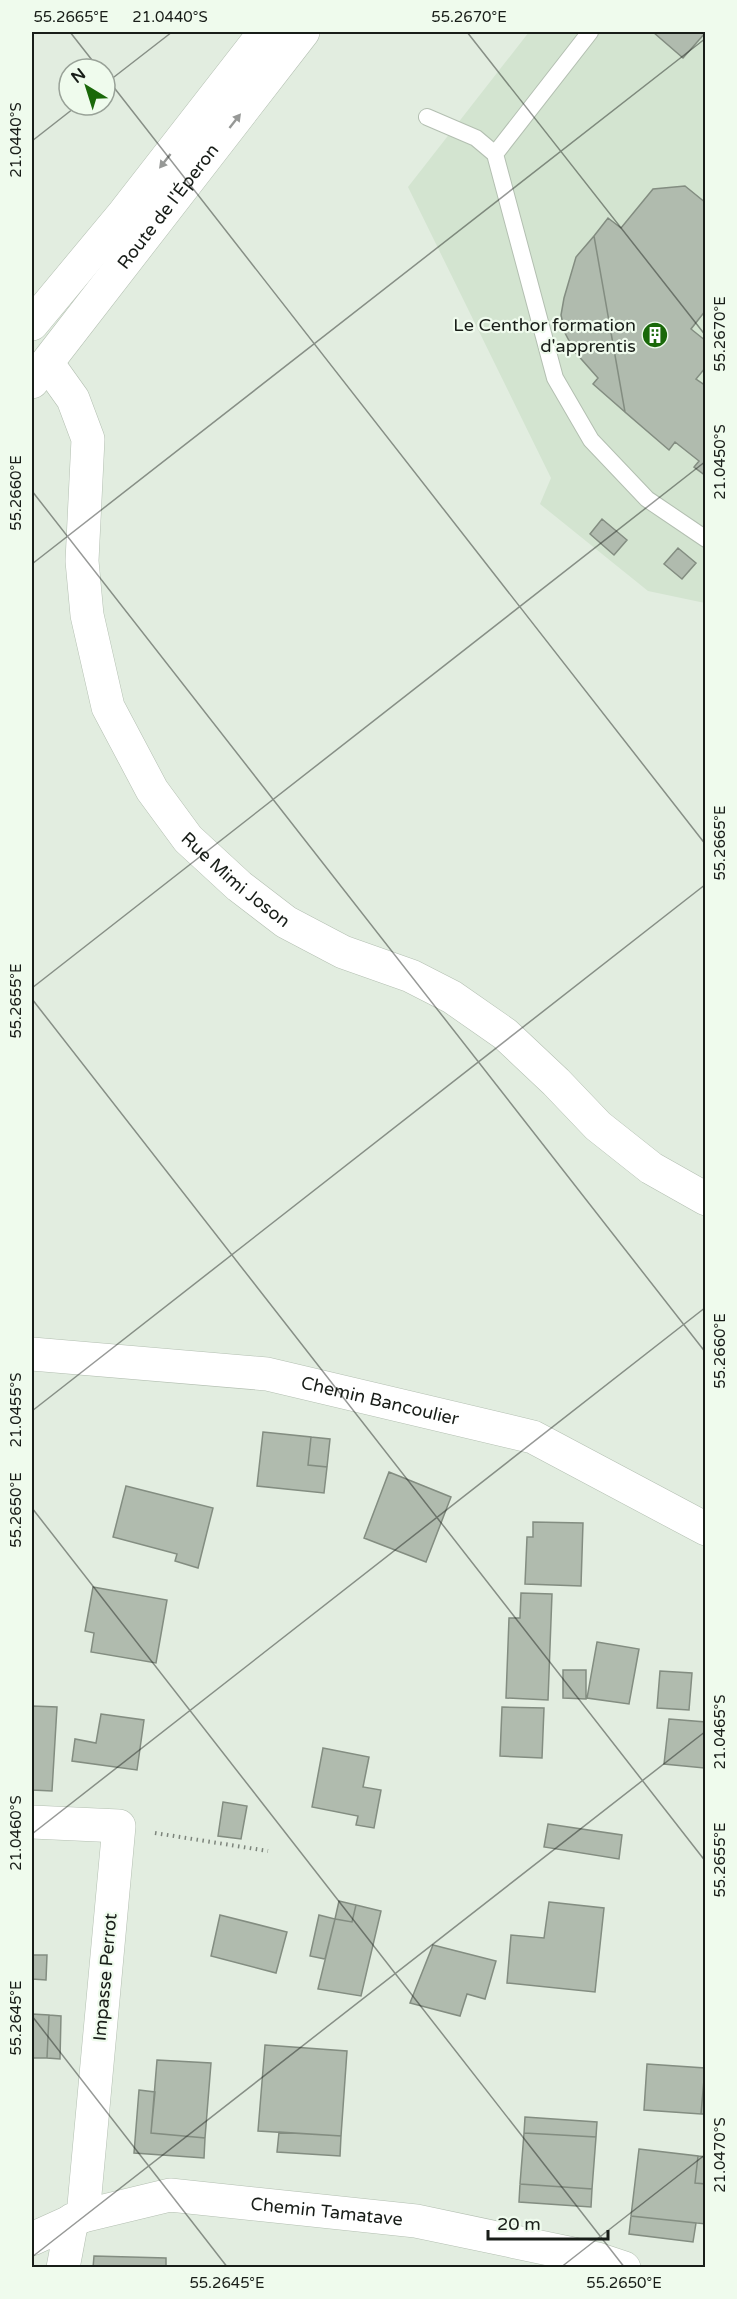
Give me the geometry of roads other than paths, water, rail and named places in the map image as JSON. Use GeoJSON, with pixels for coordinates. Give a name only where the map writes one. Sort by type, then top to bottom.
{"type":"FeatureCollection","features":[{"type":"Feature","properties":{"kind":"street","name":"Route de l'Éperon"},"geometry":{"type":"LineString","coordinates":[[32,324],[125,212],[265,32]]}},
{"type":"Feature","properties":{"kind":"street","name":"Route de l'Éperon"},"geometry":{"type":"LineString","coordinates":[[40,373],[303,32]]}},
{"type":"Feature","properties":{"kind":"street"},"geometry":{"type":"LineString","coordinates":[[40,373],[44,342],[113,250],[119,238],[125,212]]}},
{"type":"Feature","properties":{"kind":"street"},"geometry":{"type":"LineString","coordinates":[[32,296],[65,286]]}},
{"type":"Feature","properties":{"kind":"street","name":"Rue Mimi Joson"},"geometry":{"type":"LineString","coordinates":[[40,373],[73,399],[88,439],[82,561],[87,615],[108,707],[152,790],[188,839],[239,886],[286,922],[343,952],[411,976],[452,997],[505,1034],[598,1126],[651,1168],[705,1199]]}},
{"type":"Feature","properties":{"kind":"street","name":"Chemin Bancoulier"},"geometry":{"type":"LineString","coordinates":[[32,1353],[267,1374],[533,1437],[705,1529]]}},
{"type":"Feature","properties":{"kind":"street","name":"Impasse Perrot"},"geometry":{"type":"LineString","coordinates":[[32,1822],[119,1826],[77,2218],[63,2268]]}},
{"type":"Feature","properties":{"kind":"street","name":"Chemin Tamatave"},"geometry":{"type":"LineString","coordinates":[[32,2239],[77,2218],[170,2195],[237,2200],[416,2221],[597,2259],[624,2268]]}},
{"type":"Feature","properties":{"kind":"lane"},"geometry":{"type":"LineString","coordinates":[[495,154],[590,32]]}},
{"type":"Feature","properties":{"kind":"lane"},"geometry":{"type":"LineString","coordinates":[[427,117],[476,138],[495,154],[555,378],[591,440],[647,499],[705,539]]}},
{"type":"Feature","properties":{"kind":"place","name":"Le Centhor formation d'apprentis"},"geometry":{"type":"Point","coordinates":[655,335]}}]}
